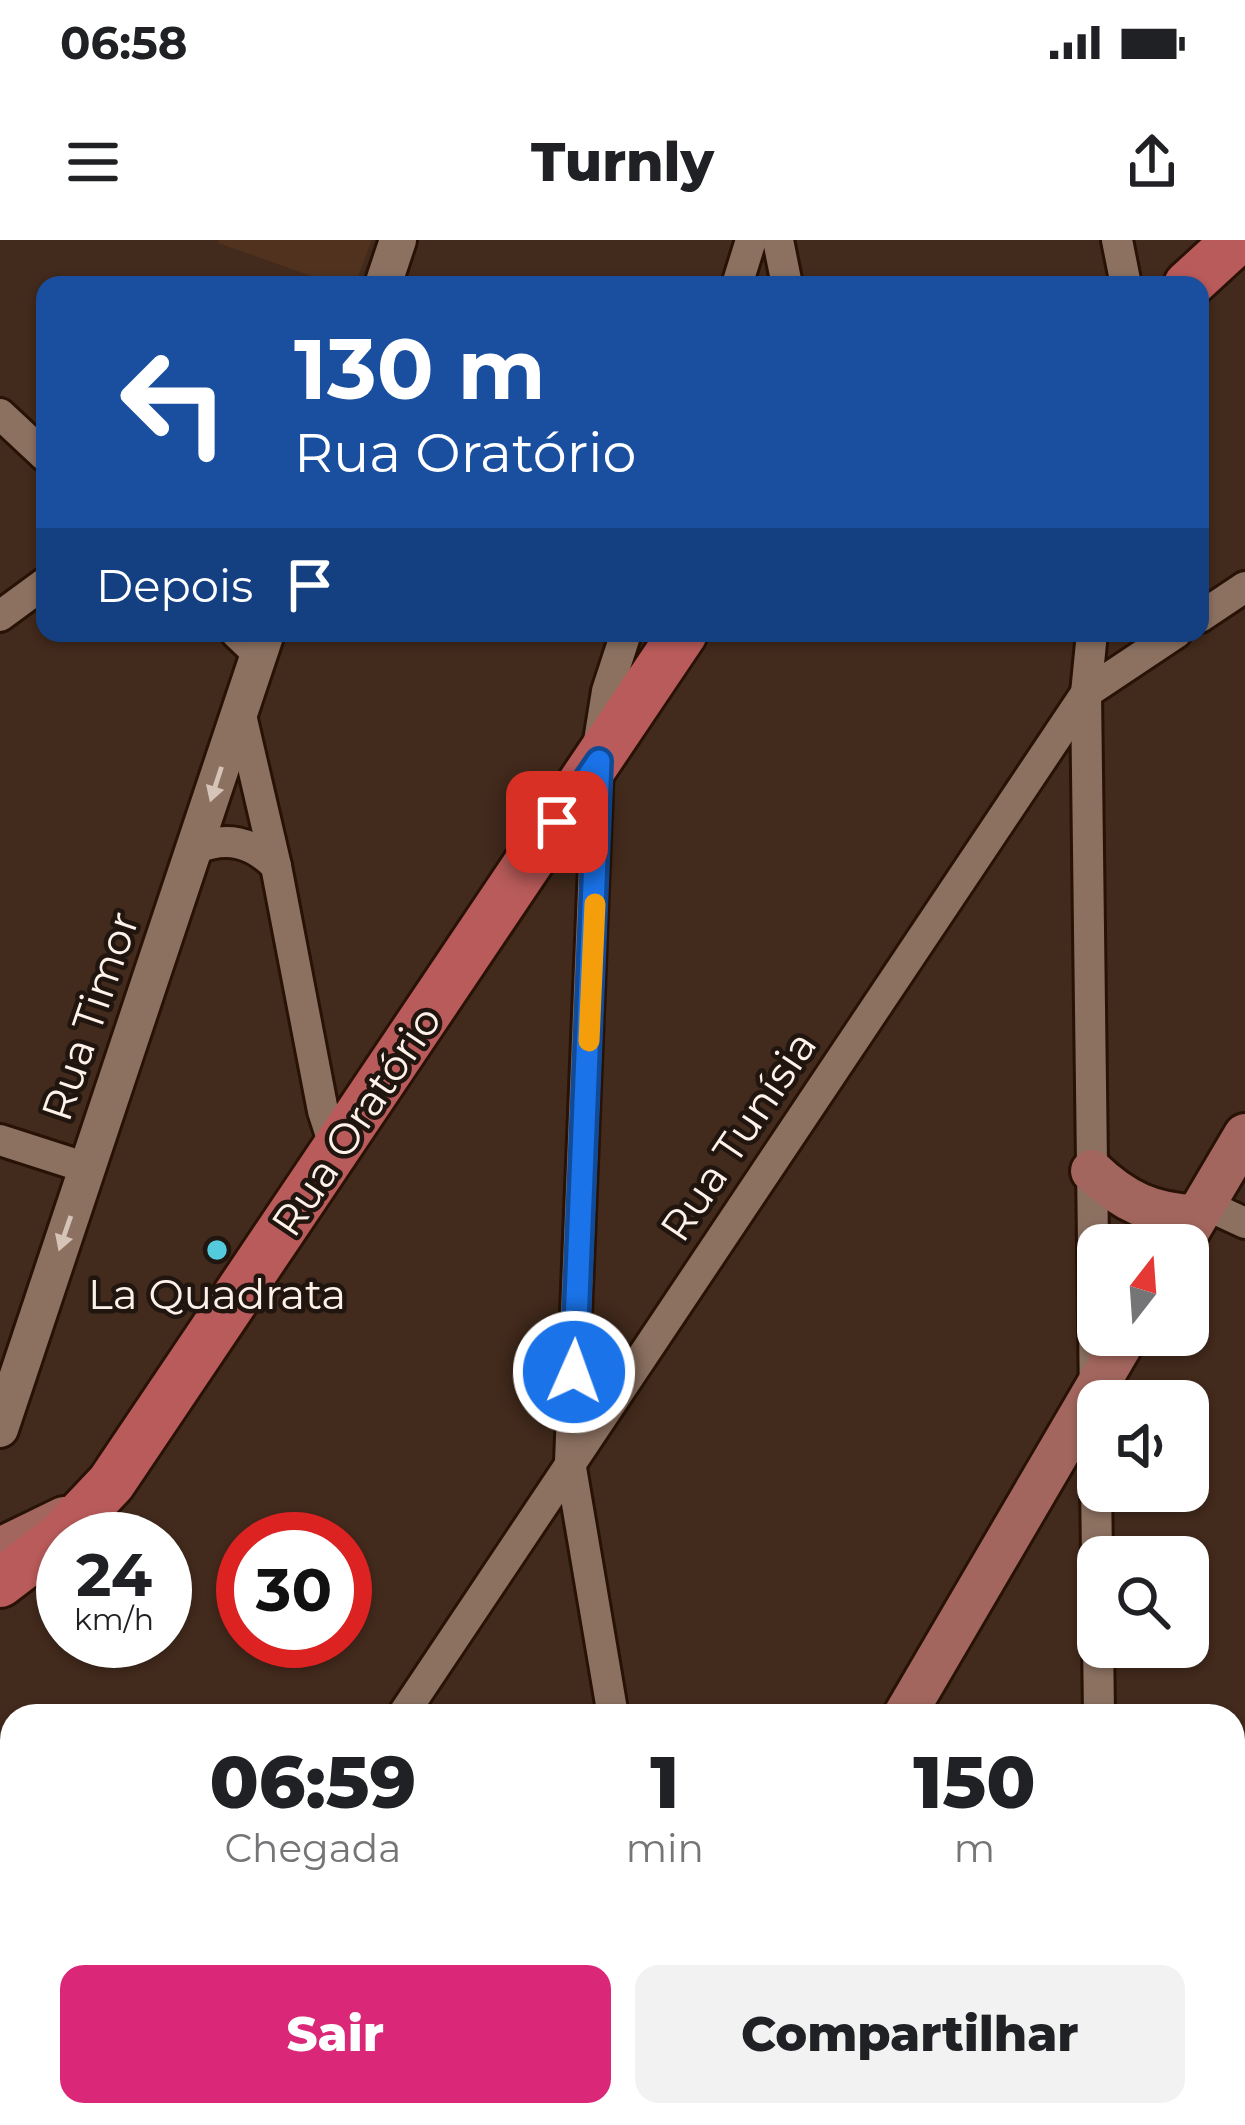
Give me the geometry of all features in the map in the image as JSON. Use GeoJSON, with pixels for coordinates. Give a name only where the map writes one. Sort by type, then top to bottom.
{"type":"FeatureCollection","features":[{"type":"Feature","properties":{"kind":"main road"},"geometry":{"type":"LineString","coordinates":[[1198,276],[1237,240]]}},
{"type":"Feature","properties":{"kind":"main road","name":"Rua Oratório"},"geometry":{"type":"LineString","coordinates":[[0,1583],[39,1555],[112,1483],[677,642]]}},
{"type":"Feature","properties":{"kind":"main road"},"geometry":{"type":"LineString","coordinates":[[1092,1171],[1110,1189],[1150,1210],[1193,1222],[1245,1135]]}},
{"type":"Feature","properties":{"kind":"main road"},"geometry":{"type":"LineString","coordinates":[[911,1704],[1077,1421]]}},
{"type":"Feature","properties":{"kind":"main road"},"geometry":{"type":"LineString","coordinates":[[0,1549],[96,1499]]}},
{"type":"Feature","properties":{"kind":"street"},"geometry":{"type":"LineString","coordinates":[[386,276],[398,240]]}},
{"type":"Feature","properties":{"kind":"street"},"geometry":{"type":"LineString","coordinates":[[740,276],[752,240]]}},
{"type":"Feature","properties":{"kind":"street"},"geometry":{"type":"LineString","coordinates":[[778,240],[785,276]]}},
{"type":"Feature","properties":{"kind":"street"},"geometry":{"type":"LineString","coordinates":[[1117,240],[1124,276]]}},
{"type":"Feature","properties":{"kind":"street"},"geometry":{"type":"LineString","coordinates":[[0,414],[36,448]]}},
{"type":"Feature","properties":{"kind":"street"},"geometry":{"type":"LineString","coordinates":[[1209,611],[1245,586]]}},
{"type":"Feature","properties":{"kind":"street"},"geometry":{"type":"LineString","coordinates":[[0,616],[36,590]]}},
{"type":"Feature","properties":{"kind":"street","name":"Rua Timor"},"geometry":{"type":"LineString","coordinates":[[0,1429],[240,711],[254,642]]}},
{"type":"Feature","properties":{"kind":"street"},"geometry":{"type":"LineString","coordinates":[[611,1704],[571,1462],[601,719],[623,642]]}},
{"type":"Feature","properties":{"kind":"street"},"geometry":{"type":"LineString","coordinates":[[1091,642],[1086,693],[1093,1380]]}},
{"type":"Feature","properties":{"kind":"street","name":"Rua Tunísia"},"geometry":{"type":"LineString","coordinates":[[409,1704],[1086,693],[1162,642]]}},
{"type":"Feature","properties":{"kind":"street"},"geometry":{"type":"LineString","coordinates":[[240,711],[276,866],[322,1111],[336,1151]]}},
{"type":"Feature","properties":{"kind":"street"},"geometry":{"type":"LineString","coordinates":[[194,848],[230,840],[263,853],[276,866]]}},
{"type":"Feature","properties":{"kind":"street"},"geometry":{"type":"LineString","coordinates":[[0,1140],[87,1168]]}},
{"type":"Feature","properties":{"kind":"street"},"geometry":{"type":"LineString","coordinates":[[1193,1222],[1245,1223]]}},
{"type":"Feature","properties":{"kind":"street"},"geometry":{"type":"LineString","coordinates":[[1095,1512],[1099,1704]]}},
{"type":"Feature","properties":{"kind":"shaded area"},"geometry":{"type":"Polygon","coordinates":[[[372,240],[358,276],[312,276],[218,243],[372,240]]]}},
{"type":"Feature","properties":{"kind":"slow traffic"},"geometry":{"type":"LineString","coordinates":[[589,1041],[595,904]]}},
{"type":"Feature","properties":{"kind":"place","name":"La Quadrata"},"geometry":{"type":"Point","coordinates":[217,1250]}},
{"type":"Feature","properties":{"kind":"route"},"geometry":{"type":"LineString","coordinates":[[557,822],[599,761],[574,1372]]}}]}
